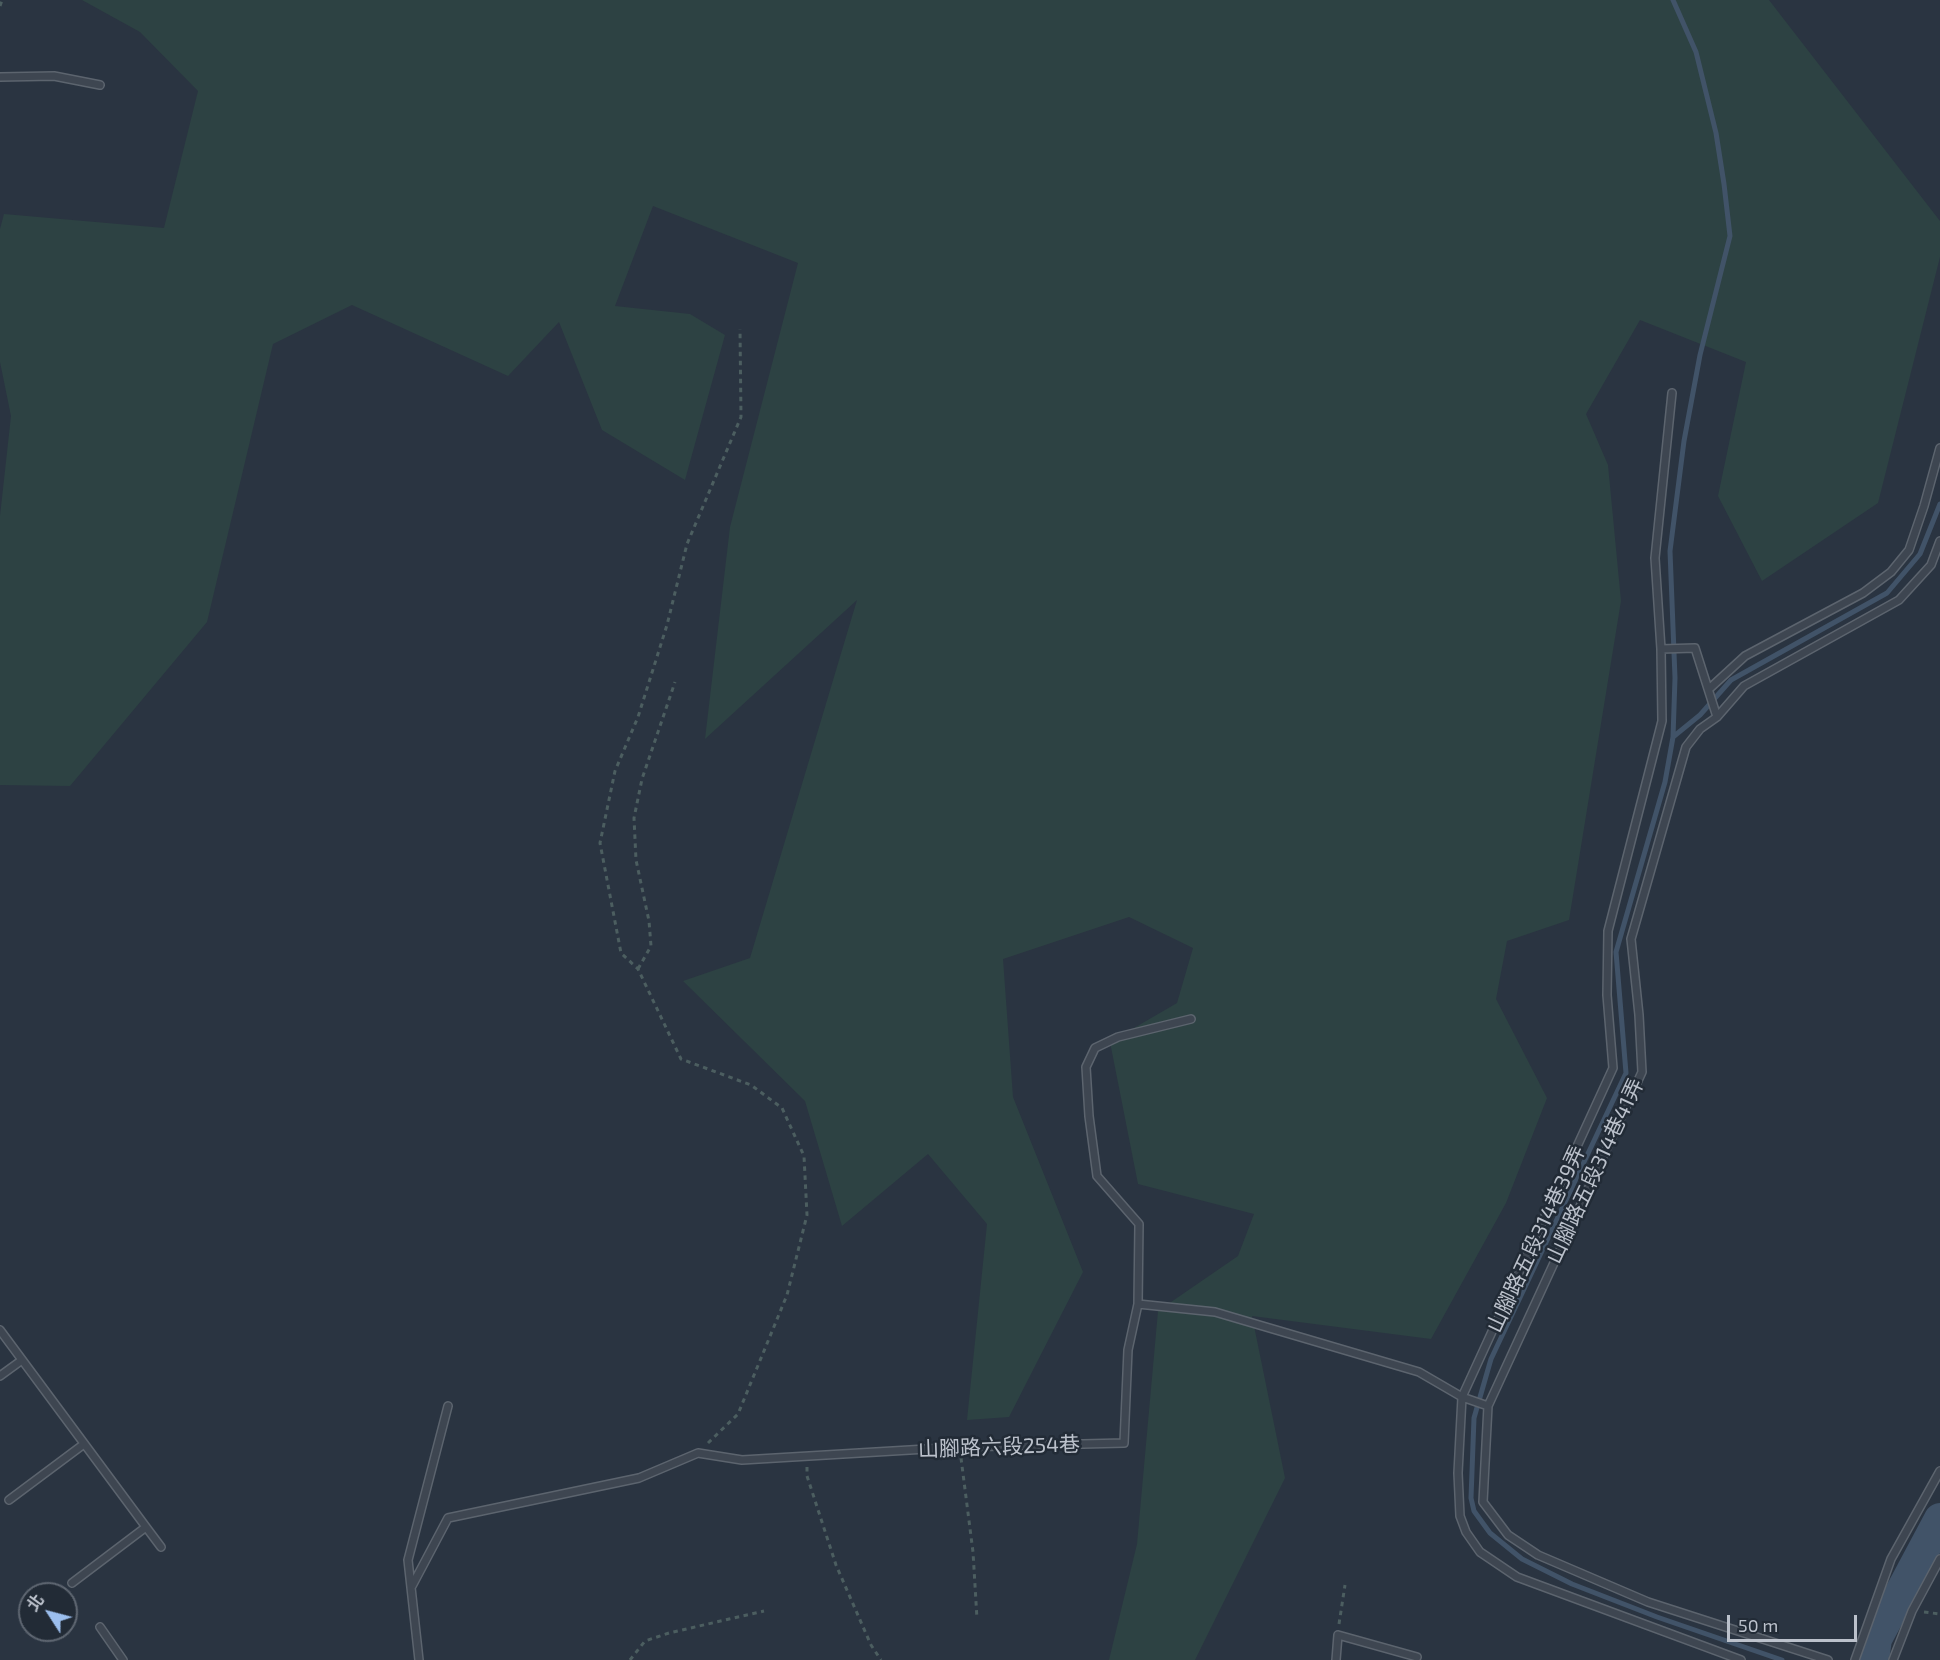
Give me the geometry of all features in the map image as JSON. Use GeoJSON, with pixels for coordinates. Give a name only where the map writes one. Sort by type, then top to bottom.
{"type":"FeatureCollection","features":[{"type":"Feature","properties":{"kind":"lane"},"geometry":{"type":"LineString","coordinates":[[0,77],[54,76],[100,85]]}},
{"type":"Feature","properties":{"kind":"lane","name":"山腳路五段314巷39弄"},"geometry":{"type":"LineString","coordinates":[[1672,393],[1655,558],[1661,649],[1662,721],[1608,931],[1607,995],[1613,1068],[1462,1397],[1458,1473],[1460,1516],[1466,1532],[1480,1552],[1517,1577],[1741,1660]]}},
{"type":"Feature","properties":{"kind":"lane"},"geometry":{"type":"LineString","coordinates":[[1709,689],[1745,656],[1863,593],[1891,572],[1909,550],[1940,448]]}},
{"type":"Feature","properties":{"kind":"lane","name":"山腳路五段314巷41弄"},"geometry":{"type":"LineString","coordinates":[[1828,1660],[1648,1602],[1538,1555],[1508,1535],[1483,1502],[1488,1406],[1642,1072],[1631,939],[1686,747],[1700,729],[1717,717],[1744,686],[1899,600],[1931,565],[1940,541]]}},
{"type":"Feature","properties":{"kind":"lane"},"geometry":{"type":"LineString","coordinates":[[1661,649],[1695,648],[1717,717]]}},
{"type":"Feature","properties":{"kind":"lane","name":"山腳路六段254巷"},"geometry":{"type":"LineString","coordinates":[[698,1453],[742,1460],[807,1458],[960,1447],[1124,1443],[1128,1350],[1138,1304],[1139,1224],[1097,1176],[1089,1116],[1086,1067],[1095,1048],[1118,1037],[1191,1019]]}},
{"type":"Feature","properties":{"kind":"lane"},"geometry":{"type":"LineString","coordinates":[[1138,1304],[1215,1312],[1419,1372],[1462,1397],[1488,1406]]}},
{"type":"Feature","properties":{"kind":"lane"},"geometry":{"type":"LineString","coordinates":[[0,1330],[161,1546]]}},
{"type":"Feature","properties":{"kind":"lane"},"geometry":{"type":"LineString","coordinates":[[0,1376],[22,1360]]}},
{"type":"Feature","properties":{"kind":"lane"},"geometry":{"type":"LineString","coordinates":[[419,1660],[408,1560],[448,1406]]}},
{"type":"Feature","properties":{"kind":"lane"},"geometry":{"type":"LineString","coordinates":[[9,1500],[84,1444]]}},
{"type":"Feature","properties":{"kind":"lane"},"geometry":{"type":"LineString","coordinates":[[412,1586],[448,1518],[639,1478],[698,1453]]}},
{"type":"Feature","properties":{"kind":"lane"},"geometry":{"type":"LineString","coordinates":[[1855,1660],[1891,1559],[1940,1470]]}},
{"type":"Feature","properties":{"kind":"lane"},"geometry":{"type":"LineString","coordinates":[[73,1582],[146,1527]]}},
{"type":"Feature","properties":{"kind":"lane"},"geometry":{"type":"LineString","coordinates":[[1893,1660],[1912,1611],[1940,1559]]}},
{"type":"Feature","properties":{"kind":"lane"},"geometry":{"type":"LineString","coordinates":[[100,1628],[123,1660]]}},
{"type":"Feature","properties":{"kind":"lane"},"geometry":{"type":"LineString","coordinates":[[1336,1660],[1338,1635],[1417,1657]]}},
{"type":"Feature","properties":{"kind":"path"},"geometry":{"type":"LineString","coordinates":[[0,6],[2,0]]}},
{"type":"Feature","properties":{"kind":"path"},"geometry":{"type":"LineString","coordinates":[[698,1453],[738,1414],[787,1295],[807,1215],[804,1156],[782,1108],[751,1085],[681,1059],[638,969],[621,953],[600,843],[615,771],[638,717],[667,625],[687,544],[741,417],[740,329]]}},
{"type":"Feature","properties":{"kind":"path"},"geometry":{"type":"LineString","coordinates":[[638,969],[651,946],[649,921],[636,860],[634,818],[642,779],[675,682]]}},
{"type":"Feature","properties":{"kind":"path"},"geometry":{"type":"LineString","coordinates":[[960,1447],[973,1552],[977,1619]]}},
{"type":"Feature","properties":{"kind":"path"},"geometry":{"type":"LineString","coordinates":[[807,1458],[807,1476],[836,1565],[871,1645],[881,1660]]}},
{"type":"Feature","properties":{"kind":"path"},"geometry":{"type":"LineString","coordinates":[[1338,1635],[1346,1585]]}},
{"type":"Feature","properties":{"kind":"path"},"geometry":{"type":"LineString","coordinates":[[630,1660],[645,1641],[669,1633],[764,1611]]}},
{"type":"Feature","properties":{"kind":"green space"},"geometry":{"type":"Polygon","coordinates":[[[82,0],[1769,0],[1940,221],[1940,257],[1878,503],[1762,581],[1718,496],[1746,362],[1640,320],[1586,414],[1608,465],[1621,601],[1569,920],[1507,941],[1496,999],[1547,1098],[1506,1203],[1431,1339],[1252,1316],[1285,1478],[1195,1660],[1109,1660],[1137,1544],[1158,1311],[1238,1256],[1254,1214],[1138,1184],[1110,1042],[1177,1003],[1193,948],[1129,917],[1003,959],[1013,1097],[1083,1272],[1009,1417],[967,1420],[987,1224],[928,1154],[842,1226],[805,1101],[683,981],[750,958],[857,600],[705,739],[730,527],[798,263],[653,206],[615,306],[690,314],[725,335],[685,480],[602,430],[559,322],[508,376],[352,305],[273,344],[207,622],[70,786],[0,785],[0,516],[11,416],[0,362],[0,229],[4,214],[164,228],[198,91],[140,32],[82,0]]]}},
{"type":"Feature","properties":{"kind":"waterway"},"geometry":{"type":"LineString","coordinates":[[1673,0],[1696,52],[1716,133],[1730,236],[1700,355],[1684,441],[1670,551],[1675,678],[1673,737]]}},
{"type":"Feature","properties":{"kind":"waterway"},"geometry":{"type":"LineString","coordinates":[[1782,1660],[1657,1617],[1572,1584],[1522,1559],[1490,1533],[1474,1511],[1471,1498],[1474,1418],[1491,1359],[1626,1073],[1616,952],[1665,782],[1673,737],[1700,715],[1731,680],[1887,593],[1920,554],[1940,504]]}},
{"type":"Feature","properties":{"kind":"waterway"},"geometry":{"type":"LineString","coordinates":[[1873,1660],[1876,1639],[1940,1519]]}}]}
